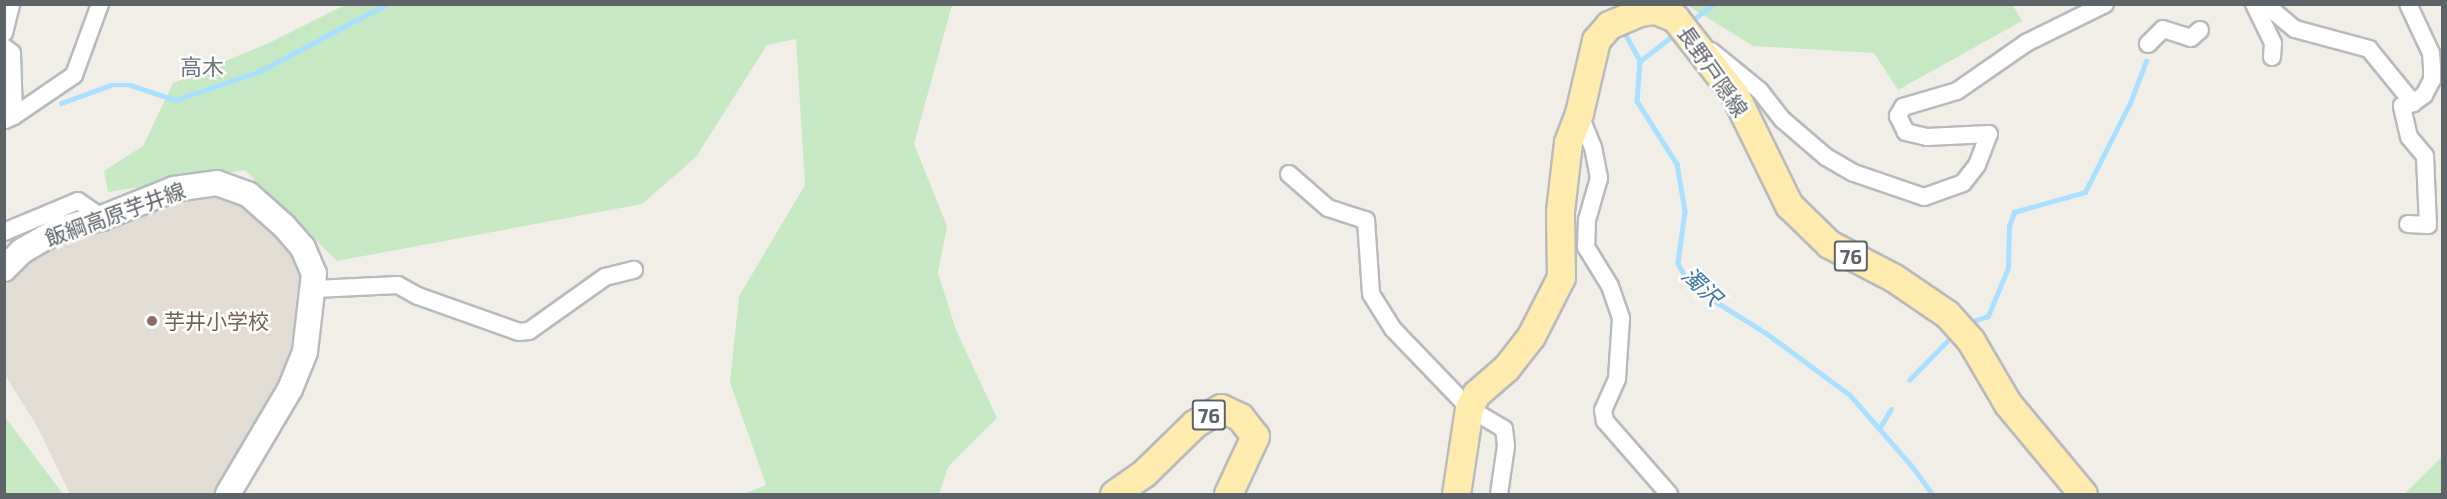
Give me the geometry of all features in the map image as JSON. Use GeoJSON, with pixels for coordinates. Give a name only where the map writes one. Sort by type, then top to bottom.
{"type":"FeatureCollection","features":[{"type":"Feature","properties":{"kind":"main road","name":"長野戸隠線"},"geometry":{"type":"LineString","coordinates":[[1456,495],[1469,408],[1476,393],[1506,368],[1531,336],[1561,276],[1558,250],[1568,142],[1579,113],[1596,40],[1609,25],[1639,12],[1656,10],[1675,18],[1693,38],[1735,95],[1788,205],[1829,244],[1894,279],[1947,314],[1971,341],[2008,404],[2083,495]]}},
{"type":"Feature","properties":{"kind":"main road","name":"飯綱高原芋井線"},"geometry":{"type":"LineString","coordinates":[[4,269],[22,251],[60,230],[102,218],[174,189],[217,183],[248,194],[284,226],[303,248],[314,274],[315,289],[305,352],[290,389],[228,495]]}},
{"type":"Feature","properties":{"kind":"main road","name":"76"},"geometry":{"type":"LineString","coordinates":[[1114,495],[1144,473],[1194,424],[1221,408],[1240,417],[1255,435],[1228,495]]}},
{"type":"Feature","properties":{"kind":"street"},"geometry":{"type":"LineString","coordinates":[[4,33],[11,4]]}},
{"type":"Feature","properties":{"kind":"street"},"geometry":{"type":"LineString","coordinates":[[9,118],[74,75],[100,4]]}},
{"type":"Feature","properties":{"kind":"street"},"geometry":{"type":"LineString","coordinates":[[1693,38],[1760,91],[1783,120],[1826,158],[1854,173],[1924,197],[1962,183],[1977,165],[1989,134],[1927,137],[1906,132],[1898,116],[1903,107],[1957,91],[2026,43],[2105,4]]}},
{"type":"Feature","properties":{"kind":"street"},"geometry":{"type":"LineString","coordinates":[[2254,4],[2273,43],[2272,57]]}},
{"type":"Feature","properties":{"kind":"street"},"geometry":{"type":"LineString","coordinates":[[2265,4],[2295,28],[2369,48],[2413,103]]}},
{"type":"Feature","properties":{"kind":"street"},"geometry":{"type":"LineString","coordinates":[[2408,4],[2431,54],[2432,67],[2432,80],[2424,95],[2413,103],[2402,106],[2409,137],[2425,156],[2428,225],[2408,224]]}},
{"type":"Feature","properties":{"kind":"street"},"geometry":{"type":"LineString","coordinates":[[2148,44],[2163,29],[2191,38],[2200,30]]}},
{"type":"Feature","properties":{"kind":"street"},"geometry":{"type":"LineString","coordinates":[[4,47],[12,53],[9,118]]}},
{"type":"Feature","properties":{"kind":"street"},"geometry":{"type":"LineString","coordinates":[[1579,113],[1599,177],[1587,220],[1586,247],[1610,286],[1621,318],[1617,379],[1603,410],[1605,421],[1669,495]]}},
{"type":"Feature","properties":{"kind":"street"},"geometry":{"type":"LineString","coordinates":[[1289,174],[1328,208],[1366,220],[1371,294],[1393,329],[1469,408],[1504,429],[1506,446],[1499,495]]}},
{"type":"Feature","properties":{"kind":"street"},"geometry":{"type":"LineString","coordinates":[[4,232],[78,201],[102,218]]}},
{"type":"Feature","properties":{"kind":"street"},"geometry":{"type":"LineString","coordinates":[[315,289],[398,285],[418,296],[519,332],[529,331],[605,277],[634,270]]}},
{"type":"Feature","properties":{"kind":"shaded area","name":"芋井小学校"},"geometry":{"type":"Polygon","coordinates":[[[215,191],[245,205],[296,260],[301,290],[296,351],[215,494],[70,494],[37,426],[5,375],[5,286],[35,253],[54,240],[147,206],[215,191]]]}},
{"type":"Feature","properties":{"kind":"green space"},"geometry":{"type":"Polygon","coordinates":[[[2012,4],[2022,21],[1898,90],[1874,53],[1753,46],[1687,5],[2012,4]]]}},
{"type":"Feature","properties":{"kind":"green space"},"geometry":{"type":"Polygon","coordinates":[[[345,5],[952,5],[914,144],[947,226],[938,273],[956,330],[997,418],[948,467],[939,494],[744,494],[766,485],[730,382],[739,296],[805,185],[796,39],[767,45],[696,157],[642,204],[337,261],[245,170],[108,192],[104,171],[143,146],[173,83],[271,42],[345,5]]]}},
{"type":"Feature","properties":{"kind":"green space"},"geometry":{"type":"Polygon","coordinates":[[[5,417],[63,494],[5,494],[5,417]]]}},
{"type":"Feature","properties":{"kind":"green space"},"geometry":{"type":"Polygon","coordinates":[[[2442,457],[2442,494],[2404,494],[2442,457]]]}},
{"type":"Feature","properties":{"kind":"waterway"},"geometry":{"type":"LineString","coordinates":[[61,103],[111,85],[130,85],[176,100],[260,71],[387,4]]}},
{"type":"Feature","properties":{"kind":"waterway"},"geometry":{"type":"LineString","coordinates":[[1689,23],[1713,4]]}},
{"type":"Feature","properties":{"kind":"waterway","name":"濁沢"},"geometry":{"type":"LineString","coordinates":[[1622,28],[1640,61],[1637,101],[1677,164],[1685,211],[1678,263],[1685,276],[1705,295],[1766,333],[1850,395],[1912,466],[1932,494]]}},
{"type":"Feature","properties":{"kind":"waterway"},"geometry":{"type":"LineString","coordinates":[[1640,61],[1675,34]]}},
{"type":"Feature","properties":{"kind":"waterway"},"geometry":{"type":"LineString","coordinates":[[1967,323],[1988,316],[2008,268],[2009,226],[2014,212],[2085,192],[2130,103],[2146,61]]}},
{"type":"Feature","properties":{"kind":"waterway"},"geometry":{"type":"LineString","coordinates":[[1909,380],[1953,335]]}},
{"type":"Feature","properties":{"kind":"waterway"},"geometry":{"type":"LineString","coordinates":[[1879,429],[1891,409]]}},
{"type":"Feature","properties":{"kind":"place","name":"芋井小学校"},"geometry":{"type":"Point","coordinates":[152,321]}},
{"type":"Feature","properties":{"kind":"district","name":"高木"},"geometry":{"type":"Point","coordinates":[202,67]}}]}
